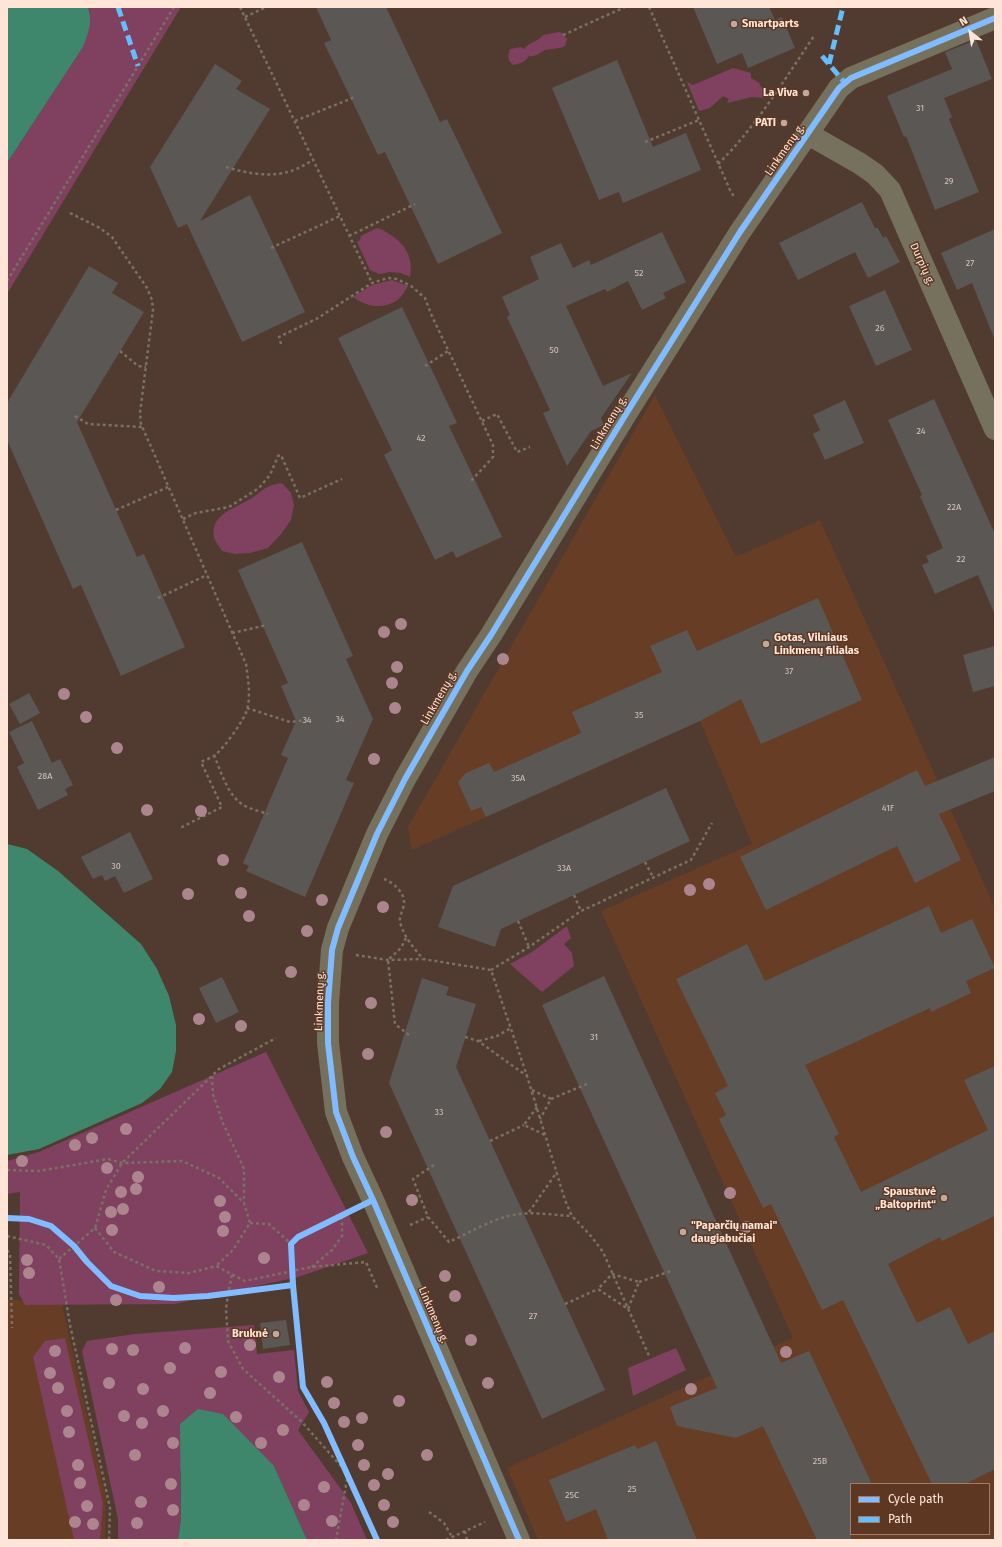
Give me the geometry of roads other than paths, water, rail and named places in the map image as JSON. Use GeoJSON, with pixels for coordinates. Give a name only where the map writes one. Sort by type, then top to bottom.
{"type":"FeatureCollection","features":[{"type":"Feature","properties":{"kind":"street","name":"Linkmenų g."},"geometry":{"type":"LineString","coordinates":[[519,1540],[373,1200],[353,1157],[336,1112],[328,1043],[328,1003],[332,950],[338,928],[377,834],[405,779],[467,671],[638,395],[749,220],[839,88],[851,78],[995,18]]}},
{"type":"Feature","properties":{"kind":"street","name":"Durpių g."},"geometry":{"type":"LineString","coordinates":[[808,134],[859,163],[875,174],[890,190],[995,429]]}},
{"type":"Feature","properties":{"kind":"place","name":"Smartparts"},"geometry":{"type":"Point","coordinates":[734,24]}},
{"type":"Feature","properties":{"kind":"place","name":"La Viva"},"geometry":{"type":"Point","coordinates":[806,93]}},
{"type":"Feature","properties":{"kind":"place","name":"PATI"},"geometry":{"type":"Point","coordinates":[784,123]}},
{"type":"Feature","properties":{"kind":"place","name":"Gotas, Vilniaus Linkmenų filialas"},"geometry":{"type":"Point","coordinates":[766,644]}},
{"type":"Feature","properties":{"kind":"place","name":"Spaustuvė „Baltoprint“"},"geometry":{"type":"Point","coordinates":[944,1198]}},
{"type":"Feature","properties":{"kind":"place","name":"\"Paparčių namai\" daugiabučiai"},"geometry":{"type":"Point","coordinates":[683,1232]}},
{"type":"Feature","properties":{"kind":"place","name":"Bruknė"},"geometry":{"type":"Point","coordinates":[276,1334]}}]}
